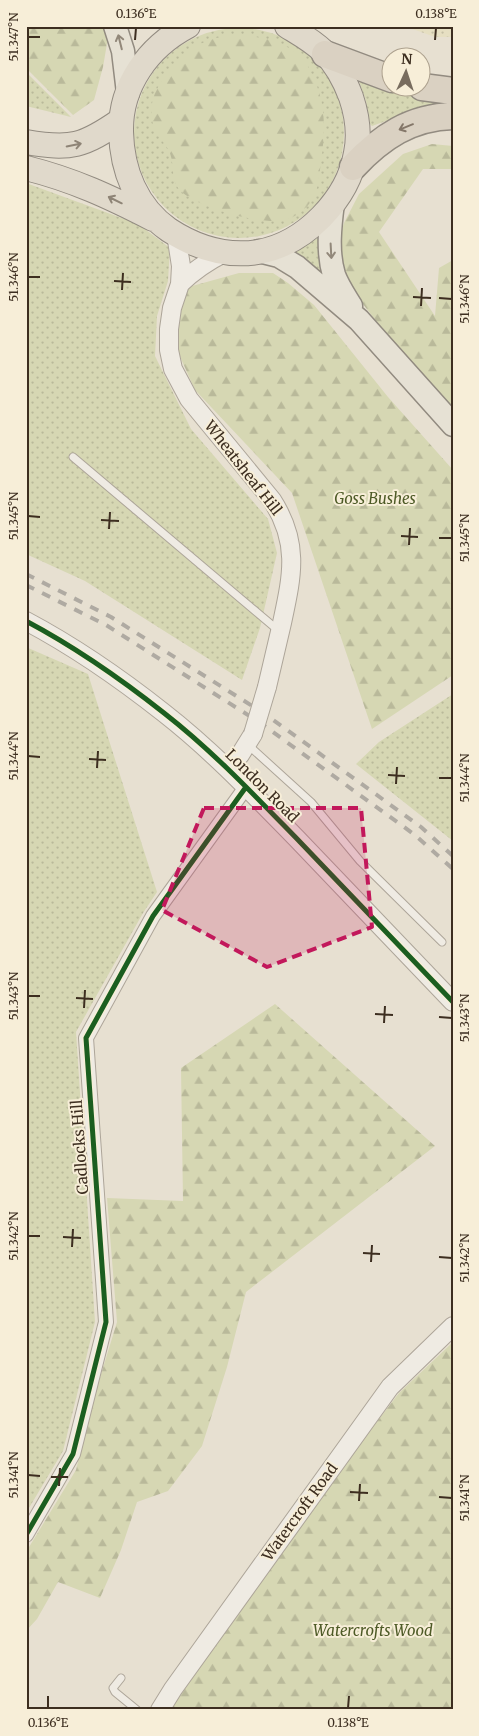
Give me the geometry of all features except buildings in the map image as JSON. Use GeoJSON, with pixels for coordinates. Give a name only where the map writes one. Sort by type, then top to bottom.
{"type":"FeatureCollection","features":[{"type":"Feature","properties":{"kind":"highway"},"geometry":{"type":"LineString","coordinates":[[167,228],[146,208],[128,178],[123,158],[121,120],[128,93],[143,64],[168,37],[187,26]]}},
{"type":"Feature","properties":{"kind":"highway"},"geometry":{"type":"LineString","coordinates":[[26,168],[63,178],[93,189],[207,249],[226,252],[259,252],[289,241],[310,227],[333,203],[353,167],[358,140],[355,115],[348,88],[339,72],[314,43],[287,26]]}},
{"type":"Feature","properties":{"kind":"highway"},"geometry":{"type":"LineString","coordinates":[[325,54],[382,75]]}},
{"type":"Feature","properties":{"kind":"highway"},"geometry":{"type":"LineString","coordinates":[[432,88],[453,91]]}},
{"type":"Feature","properties":{"kind":"highway"},"geometry":{"type":"LineString","coordinates":[[353,167],[370,149],[390,134],[428,119],[453,116]]}},
{"type":"Feature","properties":{"kind":"highway"},"geometry":{"type":"LineString","coordinates":[[26,142],[58,146],[77,145],[99,136],[121,120]]}},
{"type":"Feature","properties":{"kind":"main road"},"geometry":{"type":"LineString","coordinates":[[115,26],[122,51],[128,93]]}},
{"type":"Feature","properties":{"kind":"main road"},"geometry":{"type":"LineString","coordinates":[[333,203],[330,231],[334,274],[360,320]]}},
{"type":"Feature","properties":{"kind":"main road"},"geometry":{"type":"LineString","coordinates":[[259,252],[279,256],[297,267],[360,320],[453,425]]}},
{"type":"Feature","properties":{"kind":"street","name":"Wheatsheaf Hill"},"geometry":{"type":"LineString","coordinates":[[167,228],[180,256],[180,284],[170,318],[168,339],[170,360],[176,378],[189,399],[272,500],[281,515],[287,531],[291,552],[292,573],[267,687],[250,739],[235,761],[227,768]]}},
{"type":"Feature","properties":{"kind":"street"},"geometry":{"type":"LineString","coordinates":[[180,284],[194,270],[226,252]]}},
{"type":"Feature","properties":{"kind":"street","name":"London Road"},"geometry":{"type":"LineString","coordinates":[[26,620],[133,689],[185,730],[246,787],[453,1002]]}},
{"type":"Feature","properties":{"kind":"street","name":"Cadlocks Hill"},"geometry":{"type":"LineString","coordinates":[[26,1535],[73,1454],[106,1322],[86,1038],[153,916],[246,787]]}},
{"type":"Feature","properties":{"kind":"street","name":"Watercroft Road"},"geometry":{"type":"LineString","coordinates":[[160,1710],[173,1689],[390,1387],[453,1326]]}},
{"type":"Feature","properties":{"kind":"lane"},"geometry":{"type":"LineString","coordinates":[[73,456],[280,632]]}},
{"type":"Feature","properties":{"kind":"lane"},"geometry":{"type":"LineString","coordinates":[[250,739],[311,802],[360,861],[442,942]]}},
{"type":"Feature","properties":{"kind":"lane"},"geometry":{"type":"LineString","coordinates":[[121,1678],[114,1688],[116,1692],[137,1710]]}},
{"type":"Feature","properties":{"kind":"highlighted area"},"geometry":{"type":"Polygon","coordinates":[[[204,808],[361,808],[372,927],[267,967],[162,910],[204,808]]]}},
{"type":"Feature","properties":{"kind":"shaded area"},"geometry":{"type":"Polygon","coordinates":[[[404,26],[453,26],[453,37],[435,37],[404,26]]]}},
{"type":"Feature","properties":{"kind":"green space"},"geometry":{"type":"Polygon","coordinates":[[[26,26],[110,26],[103,67],[94,100],[73,115],[26,68],[26,26]]]}},
{"type":"Feature","properties":{"kind":"green space"},"geometry":{"type":"Polygon","coordinates":[[[229,28],[249,28],[270,32],[289,40],[306,52],[320,66],[332,83],[340,102],[344,133],[340,164],[332,183],[320,200],[306,214],[289,226],[270,234],[249,238],[229,238],[208,234],[189,226],[172,214],[158,200],[146,183],[138,164],[134,143],[134,123],[138,102],[146,83],[158,66],[172,52],[189,40],[208,32],[229,28]]]}},
{"type":"Feature","properties":{"kind":"green space"},"geometry":{"type":"Polygon","coordinates":[[[237,35],[278,42],[293,50],[307,65],[320,96],[324,129],[317,188],[311,201],[304,209],[295,216],[284,220],[269,221],[242,217],[212,208],[188,196],[177,186],[171,156],[153,125],[153,99],[161,82],[172,67],[196,46],[225,36],[237,35]]]}},
{"type":"Feature","properties":{"kind":"green space"},"geometry":{"type":"Polygon","coordinates":[[[26,72],[71,117],[26,106],[26,72]]]}},
{"type":"Feature","properties":{"kind":"green space"},"geometry":{"type":"Polygon","coordinates":[[[358,78],[382,85],[382,98],[432,97],[453,100],[453,107],[400,116],[372,126],[358,78]]]}},
{"type":"Feature","properties":{"kind":"green space"},"geometry":{"type":"Polygon","coordinates":[[[432,144],[453,146],[453,169],[423,169],[379,232],[435,316],[439,268],[453,260],[453,409],[387,335],[345,281],[337,246],[344,223],[359,194],[403,154],[432,144]]]}},
{"type":"Feature","properties":{"kind":"green space"},"geometry":{"type":"Polygon","coordinates":[[[26,183],[138,224],[170,248],[168,281],[157,316],[155,356],[191,429],[268,519],[277,553],[260,628],[242,680],[85,581],[26,554],[26,183]]]}},
{"type":"Feature","properties":{"kind":"green space"},"geometry":{"type":"Polygon","coordinates":[[[320,237],[325,276],[294,255],[294,251],[320,237]]]}},
{"type":"Feature","properties":{"kind":"green space","name":"Goss Bushes"},"geometry":{"type":"Polygon","coordinates":[[[239,273],[273,273],[314,305],[388,397],[453,470],[453,675],[372,729],[292,493],[195,390],[178,352],[177,322],[185,288],[239,273]]]}},
{"type":"Feature","properties":{"kind":"green space"},"geometry":{"type":"Polygon","coordinates":[[[26,647],[88,674],[157,892],[143,913],[76,1032],[95,1322],[63,1451],[26,1513],[26,647]]]}},
{"type":"Feature","properties":{"kind":"green space"},"geometry":{"type":"Polygon","coordinates":[[[453,694],[453,841],[356,764],[379,742],[453,694]]]}},
{"type":"Feature","properties":{"kind":"green space"},"geometry":{"type":"Polygon","coordinates":[[[275,1004],[435,1146],[246,1292],[227,1367],[202,1446],[168,1491],[137,1502],[121,1550],[100,1598],[58,1582],[37,1619],[26,1631],[26,1552],[76,1470],[95,1394],[117,1322],[107,1198],[183,1201],[181,1068],[275,1004]]]}},
{"type":"Feature","properties":{"kind":"green space","name":"Watercrofts Wood"},"geometry":{"type":"Polygon","coordinates":[[[453,1342],[453,1710],[170,1710],[300,1522],[399,1393],[453,1342]]]}},
{"type":"Feature","properties":{"kind":"railway"},"geometry":{"type":"LineString","coordinates":[[26,574],[111,617],[265,714],[421,827],[453,856]]}},
{"type":"Feature","properties":{"kind":"railway"},"geometry":{"type":"LineString","coordinates":[[26,585],[106,625],[259,722],[415,835],[453,869]]}},
{"type":"Feature","properties":{"kind":"cycle path"},"geometry":{"type":"LineString","coordinates":[[26,621],[114,676],[164,713],[200,743],[268,809],[453,1002]]}},
{"type":"Feature","properties":{"kind":"cycle path"},"geometry":{"type":"LineString","coordinates":[[26,1535],[73,1454],[106,1322],[86,1038],[153,916],[246,787]]}}]}
